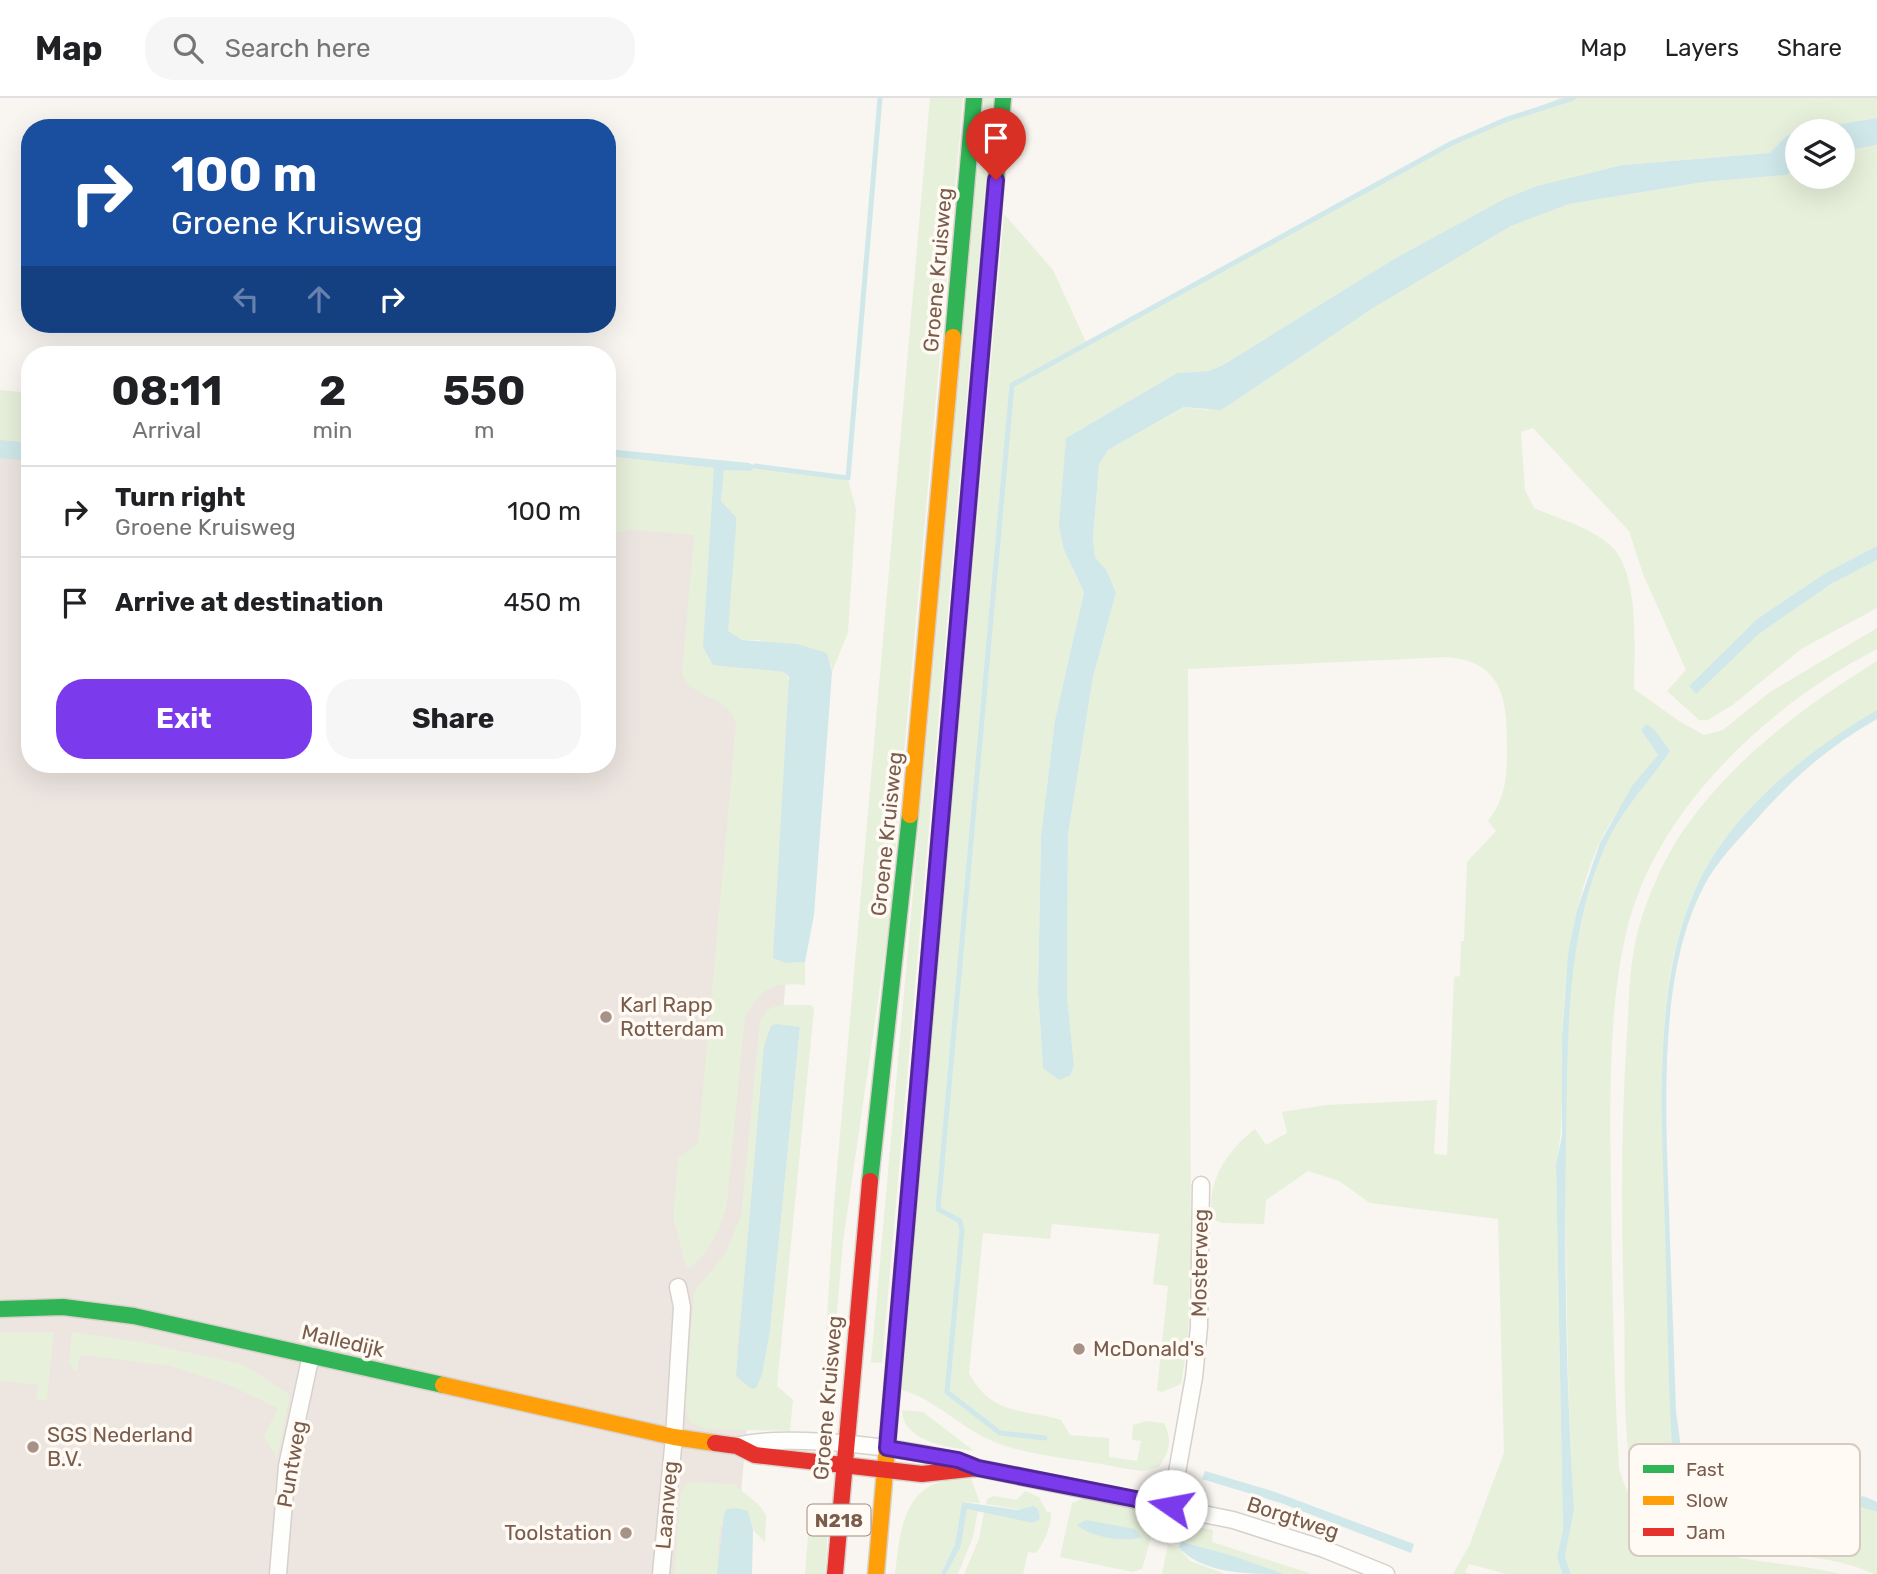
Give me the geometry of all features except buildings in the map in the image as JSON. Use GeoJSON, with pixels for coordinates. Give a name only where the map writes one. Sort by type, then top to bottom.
{"type":"FeatureCollection","features":[{"type":"Feature","properties":{"kind":"main road","name":"Groene Kruisweg"},"geometry":{"type":"LineString","coordinates":[[835,1574],[862,1257],[912,799],[974,98]]}},
{"type":"Feature","properties":{"kind":"main road","name":"N218"},"geometry":{"type":"LineString","coordinates":[[876,1574],[1003,98]]}},
{"type":"Feature","properties":{"kind":"main road","name":"Malledijk"},"geometry":{"type":"LineString","coordinates":[[0,1309],[63,1307],[134,1316],[674,1437],[737,1446],[754,1455],[885,1470]]}},
{"type":"Feature","properties":{"kind":"main road","name":"Borgtweg"},"geometry":{"type":"LineString","coordinates":[[885,1470],[922,1474],[978,1468]]}},
{"type":"Feature","properties":{"kind":"street","name":"Mosterweg"},"geometry":{"type":"LineString","coordinates":[[1171,1506],[1194,1377],[1199,1327],[1201,1185]]}},
{"type":"Feature","properties":{"kind":"street"},"geometry":{"type":"LineString","coordinates":[[674,1437],[682,1307],[678,1287]]}},
{"type":"Feature","properties":{"kind":"street","name":"Puntweg"},"geometry":{"type":"LineString","coordinates":[[278,1574],[287,1466],[305,1393],[311,1355]]}},
{"type":"Feature","properties":{"kind":"street","name":"Laanweg"},"geometry":{"type":"LineString","coordinates":[[661,1574],[674,1437]]}},
{"type":"Feature","properties":{"kind":"street","name":"Malledijk"},"geometry":{"type":"LineString","coordinates":[[737,1446],[756,1440],[887,1448]]}},
{"type":"Feature","properties":{"kind":"street","name":"Borgtweg"},"geometry":{"type":"LineString","coordinates":[[887,1448],[958,1460],[978,1468],[1233,1520],[1324,1549],[1386,1574]]}},
{"type":"Feature","properties":{"kind":"shaded area"},"geometry":{"type":"Polygon","coordinates":[[[0,414],[21,415],[21,773],[616,773],[616,463],[710,472],[790,932],[734,1574],[0,1574],[0,414]]]}},
{"type":"Feature","properties":{"kind":"green space"},"geometry":{"type":"Polygon","coordinates":[[[930,98],[963,98],[888,931],[843,1242],[831,1384],[823,1384],[834,1204],[930,98]]]}},
{"type":"Feature","properties":{"kind":"green space"},"geometry":{"type":"Polygon","coordinates":[[[984,98],[993,98],[882,1363],[871,1362],[984,98]]]}},
{"type":"Feature","properties":{"kind":"green space"},"geometry":{"type":"Polygon","coordinates":[[[1560,98],[1877,98],[1877,118],[1855,122],[1855,119],[1785,119],[1785,137],[1770,153],[1622,165],[1537,186],[1504,199],[1394,259],[1223,365],[1209,371],[1177,373],[1066,438],[1064,550],[1084,592],[1055,720],[1041,836],[1038,993],[1043,1068],[1071,1075],[1074,1065],[1067,997],[1068,835],[1093,677],[1116,593],[1107,571],[1095,557],[1093,540],[1099,463],[1108,450],[1185,407],[1207,410],[1232,403],[1373,308],[1511,226],[1569,204],[1704,182],[1785,175],[1785,189],[1855,189],[1855,149],[1877,145],[1877,546],[1827,572],[1757,619],[1689,686],[1696,693],[1759,634],[1831,584],[1877,560],[1877,608],[1801,649],[1734,704],[1708,720],[1699,720],[1667,691],[1686,670],[1643,574],[1629,531],[1533,428],[1521,432],[1525,490],[1534,508],[1595,534],[1612,547],[1621,559],[1627,575],[1633,614],[1634,689],[1704,735],[1723,730],[1770,692],[1877,628],[1877,649],[1804,694],[1769,721],[1705,784],[1678,819],[1638,894],[1628,927],[1620,963],[1612,1041],[1611,1227],[1617,1434],[1619,1468],[1629,1492],[1629,1556],[1733,1556],[1841,1574],[1571,1574],[1565,1557],[1574,1509],[1568,1374],[1564,1142],[1566,1040],[1578,939],[1589,892],[1605,847],[1627,809],[1670,751],[1646,724],[1641,730],[1658,755],[1599,844],[1576,914],[1565,988],[1562,1117],[1556,1164],[1563,1531],[1557,1556],[1562,1574],[1506,1574],[1469,1564],[1465,1572],[1471,1574],[1453,1574],[1469,1546],[1504,1453],[1498,1219],[1370,1203],[1339,1181],[1308,1171],[1266,1200],[1264,1224],[1222,1223],[1213,1219],[1212,1192],[1228,1157],[1255,1129],[1266,1145],[1287,1133],[1282,1112],[1326,1105],[1437,1100],[1434,1154],[1447,1155],[1454,977],[1460,976],[1461,941],[1464,941],[1467,862],[1496,831],[1488,821],[1499,803],[1507,766],[1507,727],[1503,697],[1498,685],[1480,667],[1448,657],[1188,669],[1191,1242],[1188,1339],[1181,1384],[1162,1392],[1157,1390],[1168,1286],[1153,1284],[1159,1234],[1052,1224],[1050,1239],[983,1233],[969,1373],[978,1387],[998,1404],[1061,1420],[1070,1435],[1109,1438],[1109,1457],[1137,1461],[1141,1441],[1132,1440],[1133,1425],[1146,1421],[1164,1423],[1169,1445],[1159,1467],[1144,1471],[1127,1469],[1015,1449],[987,1439],[927,1401],[901,1390],[1004,214],[1053,270],[1086,342],[1466,135],[1560,98]]]}},
{"type":"Feature","properties":{"kind":"green space"},"geometry":{"type":"Polygon","coordinates":[[[0,390],[21,392],[21,442],[0,440],[0,390]]]}},
{"type":"Feature","properties":{"kind":"green space"},"geometry":{"type":"Polygon","coordinates":[[[616,457],[714,468],[713,665],[785,672],[790,682],[773,957],[786,963],[805,962],[805,985],[784,985],[769,989],[756,1000],[745,1017],[727,1203],[713,1240],[702,1257],[687,1270],[673,1218],[678,1158],[698,1143],[736,724],[726,707],[692,687],[682,672],[694,535],[633,530],[616,533],[616,457]]]}},
{"type":"Feature","properties":{"kind":"green space"},"geometry":{"type":"Polygon","coordinates":[[[755,466],[847,476],[856,509],[848,632],[832,672],[831,664],[759,640],[742,640],[728,631],[736,517],[721,501],[724,469],[751,471],[755,466]]]}},
{"type":"Feature","properties":{"kind":"green space"},"geometry":{"type":"Polygon","coordinates":[[[1877,661],[1877,710],[1788,773],[1731,831],[1715,853],[1693,894],[1678,937],[1669,983],[1662,1077],[1672,1444],[1629,1444],[1629,1453],[1625,1379],[1622,1171],[1625,1068],[1635,944],[1643,914],[1663,865],[1679,836],[1707,799],[1751,754],[1824,695],[1877,661]]]}},
{"type":"Feature","properties":{"kind":"green space"},"geometry":{"type":"Polygon","coordinates":[[[779,1005],[811,1005],[814,1009],[777,1386],[793,1400],[790,1431],[706,1429],[690,1422],[685,1407],[694,1292],[725,1254],[741,1216],[760,1020],[767,1010],[779,1005]],[[776,1024],[771,1026],[764,1046],[750,1228],[737,1350],[743,1383],[752,1389],[762,1375],[770,1331],[800,1028],[776,1024]]]}},
{"type":"Feature","properties":{"kind":"green space"},"geometry":{"type":"Polygon","coordinates":[[[0,1332],[54,1332],[47,1401],[36,1399],[38,1385],[0,1381],[0,1332]]]}},
{"type":"Feature","properties":{"kind":"green space"},"geometry":{"type":"Polygon","coordinates":[[[72,1332],[141,1342],[248,1367],[290,1395],[277,1458],[264,1436],[278,1408],[227,1384],[170,1366],[80,1355],[77,1371],[73,1370],[69,1361],[72,1332]]]}},
{"type":"Feature","properties":{"kind":"green space"},"geometry":{"type":"Polygon","coordinates":[[[902,1410],[923,1412],[974,1451],[941,1445],[919,1436],[910,1430],[904,1421],[902,1410]]]}},
{"type":"Feature","properties":{"kind":"green space"},"geometry":{"type":"Polygon","coordinates":[[[971,1479],[980,1503],[962,1502],[955,1544],[941,1574],[895,1574],[904,1521],[916,1498],[938,1483],[971,1479]]]}},
{"type":"Feature","properties":{"kind":"green space"},"geometry":{"type":"Polygon","coordinates":[[[688,1482],[734,1484],[759,1505],[766,1515],[765,1542],[753,1530],[748,1511],[720,1527],[717,1574],[674,1574],[681,1491],[688,1482]]]}},
{"type":"Feature","properties":{"kind":"green space"},"geometry":{"type":"Polygon","coordinates":[[[1025,1491],[1039,1497],[1047,1512],[1051,1512],[1045,1539],[1036,1553],[1028,1552],[1023,1574],[964,1574],[979,1539],[984,1512],[1033,1523],[1040,1519],[1022,1510],[986,1504],[987,1499],[994,1496],[1017,1500],[1025,1491]]]}},
{"type":"Feature","properties":{"kind":"green space"},"geometry":{"type":"Polygon","coordinates":[[[1084,1498],[1141,1510],[1151,1517],[1154,1528],[1142,1569],[1133,1572],[1060,1557],[1072,1503],[1084,1498]]]}},
{"type":"Feature","properties":{"kind":"green space"},"geometry":{"type":"Polygon","coordinates":[[[1860,1507],[1877,1512],[1877,1574],[1807,1556],[1860,1556],[1860,1507]]]}},
{"type":"Feature","properties":{"kind":"green space"},"geometry":{"type":"Polygon","coordinates":[[[967,1509],[978,1511],[973,1537],[958,1574],[946,1574],[961,1546],[967,1509]]]}},
{"type":"Feature","properties":{"kind":"green space"},"geometry":{"type":"Polygon","coordinates":[[[1181,1523],[1213,1530],[1212,1542],[1312,1574],[1284,1574],[1234,1556],[1182,1542],[1176,1536],[1181,1523]]]}},
{"type":"Feature","properties":{"kind":"green space"},"geometry":{"type":"Polygon","coordinates":[[[809,1524],[828,1528],[825,1574],[805,1574],[809,1524]]]}},
{"type":"Feature","properties":{"kind":"green space"},"geometry":{"type":"Polygon","coordinates":[[[1168,1544],[1178,1547],[1190,1561],[1225,1574],[1162,1574],[1168,1544]]]}},
{"type":"Feature","properties":{"kind":"water"},"geometry":{"type":"Polygon","coordinates":[[[1877,118],[1877,145],[1855,149],[1855,122],[1877,118]]]}},
{"type":"Feature","properties":{"kind":"water"},"geometry":{"type":"Polygon","coordinates":[[[1785,137],[1785,175],[1704,182],[1569,204],[1511,226],[1373,308],[1220,410],[1184,407],[1108,450],[1099,464],[1093,539],[1095,557],[1107,571],[1116,593],[1093,677],[1068,835],[1067,997],[1074,1065],[1071,1075],[1059,1080],[1043,1068],[1038,992],[1041,836],[1055,720],[1084,592],[1064,550],[1059,526],[1066,438],[1177,373],[1209,371],[1223,365],[1394,259],[1504,199],[1537,186],[1622,165],[1770,153],[1785,137]]]}},
{"type":"Feature","properties":{"kind":"water"},"geometry":{"type":"Polygon","coordinates":[[[0,440],[21,442],[21,460],[0,458],[0,440]]]}},
{"type":"Feature","properties":{"kind":"water"},"geometry":{"type":"Polygon","coordinates":[[[616,450],[749,463],[755,466],[751,471],[724,470],[721,501],[736,517],[728,631],[742,640],[797,644],[827,653],[832,672],[814,915],[805,962],[786,963],[773,958],[789,677],[784,672],[713,665],[703,647],[714,468],[616,457],[616,450]]]}},
{"type":"Feature","properties":{"kind":"water"},"geometry":{"type":"Polygon","coordinates":[[[1877,546],[1877,560],[1831,584],[1759,634],[1696,694],[1689,686],[1757,619],[1827,572],[1877,546]]]}},
{"type":"Feature","properties":{"kind":"water"},"geometry":{"type":"Polygon","coordinates":[[[1877,710],[1877,719],[1827,752],[1784,790],[1715,868],[1689,921],[1678,960],[1671,1002],[1666,1088],[1676,1411],[1680,1444],[1672,1444],[1662,1084],[1669,985],[1678,938],[1693,894],[1715,853],[1731,831],[1768,791],[1832,739],[1877,710]]]}},
{"type":"Feature","properties":{"kind":"water"},"geometry":{"type":"Polygon","coordinates":[[[1646,724],[1654,729],[1670,751],[1627,809],[1605,847],[1582,918],[1571,990],[1567,1064],[1565,1231],[1567,1370],[1574,1509],[1565,1557],[1571,1574],[1562,1574],[1557,1556],[1563,1531],[1556,1164],[1562,1136],[1562,1037],[1568,954],[1577,910],[1600,843],[1632,786],[1658,755],[1641,730],[1646,724]]]}},
{"type":"Feature","properties":{"kind":"water"},"geometry":{"type":"Polygon","coordinates":[[[776,1024],[800,1027],[770,1331],[762,1375],[756,1388],[752,1389],[736,1376],[764,1046],[771,1026],[776,1024]]]}},
{"type":"Feature","properties":{"kind":"water"},"geometry":{"type":"Polygon","coordinates":[[[1205,1471],[1275,1492],[1414,1544],[1411,1553],[1281,1503],[1202,1479],[1205,1471]]]}},
{"type":"Feature","properties":{"kind":"water"},"geometry":{"type":"Polygon","coordinates":[[[1860,1496],[1877,1502],[1877,1512],[1860,1507],[1860,1496]]]}},
{"type":"Feature","properties":{"kind":"water"},"geometry":{"type":"Polygon","coordinates":[[[962,1502],[1018,1510],[1033,1506],[1038,1509],[1040,1519],[1033,1523],[967,1509],[961,1546],[946,1574],[941,1574],[955,1544],[962,1502]]]}},
{"type":"Feature","properties":{"kind":"water"},"geometry":{"type":"Polygon","coordinates":[[[727,1509],[748,1511],[753,1530],[752,1574],[717,1574],[724,1514],[727,1509]]]}},
{"type":"Feature","properties":{"kind":"water"},"geometry":{"type":"Polygon","coordinates":[[[1086,1520],[1135,1529],[1142,1537],[1117,1539],[1099,1536],[1077,1525],[1086,1520]]]}},
{"type":"Feature","properties":{"kind":"water"},"geometry":{"type":"Polygon","coordinates":[[[1182,1542],[1234,1556],[1284,1574],[1241,1573],[1200,1563],[1178,1547],[1182,1542]]]}},
{"type":"Feature","properties":{"kind":"waterway"},"geometry":{"type":"LineString","coordinates":[[755,466],[848,478],[880,98]]}},
{"type":"Feature","properties":{"kind":"waterway"},"geometry":{"type":"LineString","coordinates":[[1045,1438],[1000,1433],[947,1392],[962,1231],[960,1221],[938,1209],[1012,385],[1452,143],[1505,120],[1573,98]]}},
{"type":"Feature","properties":{"kind":"traffic: fast"},"geometry":{"type":"LineString","coordinates":[[953,337],[974,98]]}},
{"type":"Feature","properties":{"kind":"traffic: fast"},"geometry":{"type":"LineString","coordinates":[[989,260],[1003,98]]}},
{"type":"Feature","properties":{"kind":"traffic: fast"},"geometry":{"type":"LineString","coordinates":[[919,1080],[960,603]]}},
{"type":"Feature","properties":{"kind":"traffic: fast"},"geometry":{"type":"LineString","coordinates":[[870,1181],[910,815]]}},
{"type":"Feature","properties":{"kind":"traffic: fast"},"geometry":{"type":"LineString","coordinates":[[0,1309],[63,1307],[134,1316],[443,1385]]}},
{"type":"Feature","properties":{"kind":"traffic: slow"},"geometry":{"type":"LineString","coordinates":[[960,603],[989,260]]}},
{"type":"Feature","properties":{"kind":"traffic: slow"},"geometry":{"type":"LineString","coordinates":[[910,815],[953,337]]}},
{"type":"Feature","properties":{"kind":"traffic: slow"},"geometry":{"type":"LineString","coordinates":[[876,1574],[919,1080]]}},
{"type":"Feature","properties":{"kind":"traffic: slow"},"geometry":{"type":"LineString","coordinates":[[443,1385],[674,1437],[715,1443]]}},
{"type":"Feature","properties":{"kind":"traffic: jam"},"geometry":{"type":"LineString","coordinates":[[835,1574],[870,1181]]}},
{"type":"Feature","properties":{"kind":"traffic: jam"},"geometry":{"type":"LineString","coordinates":[[715,1443],[737,1446],[755,1455],[922,1474],[978,1468]]}},
{"type":"Feature","properties":{"kind":"place","name":"Karl Rapp Rotterdam"},"geometry":{"type":"Point","coordinates":[606,1017]}},
{"type":"Feature","properties":{"kind":"place","name":"McDonald's"},"geometry":{"type":"Point","coordinates":[1079,1349]}},
{"type":"Feature","properties":{"kind":"place","name":"SGS Nederland B.V."},"geometry":{"type":"Point","coordinates":[33,1447]}},
{"type":"Feature","properties":{"kind":"place","name":"Toolstation"},"geometry":{"type":"Point","coordinates":[626,1533]}},
{"type":"Feature","properties":{"kind":"route"},"geometry":{"type":"LineString","coordinates":[[996,180],[887,1448],[958,1460],[978,1468],[1171,1506]]}}]}
